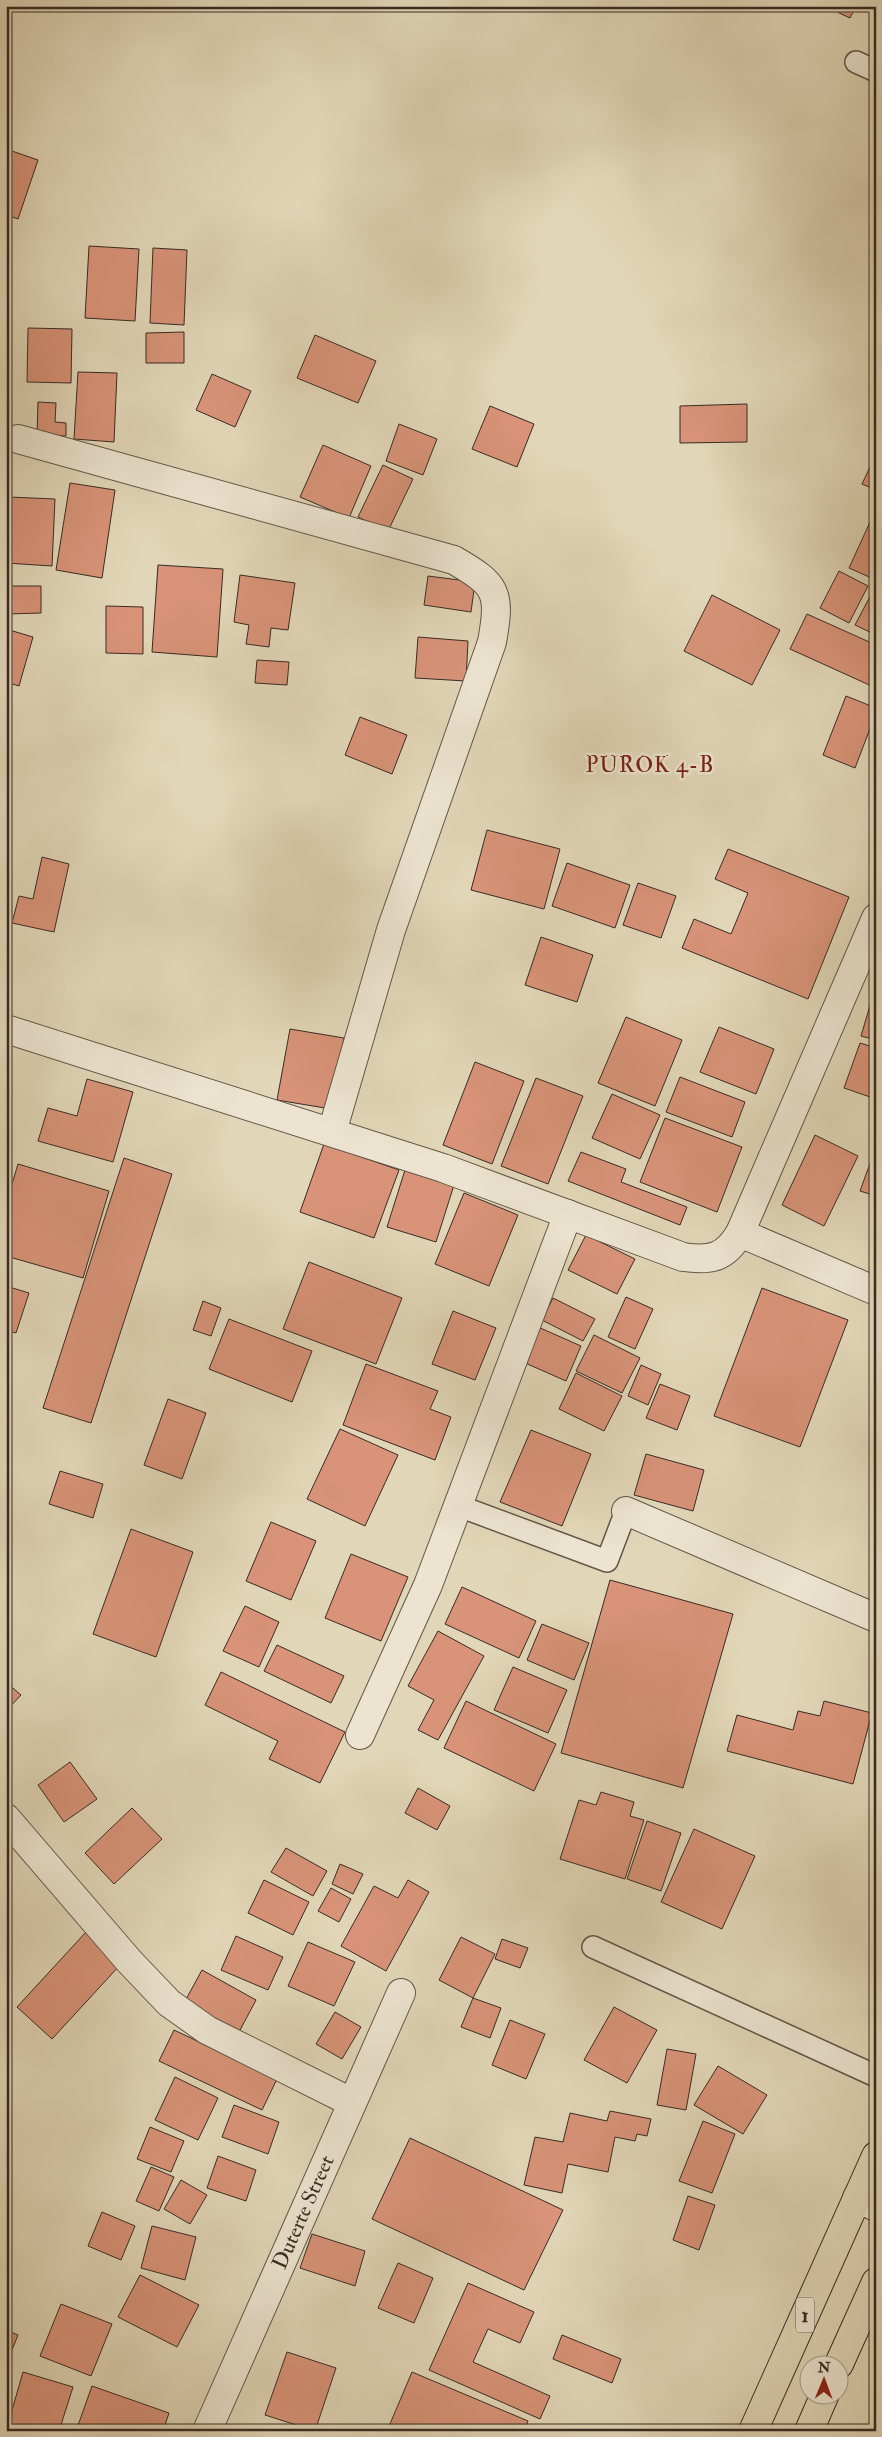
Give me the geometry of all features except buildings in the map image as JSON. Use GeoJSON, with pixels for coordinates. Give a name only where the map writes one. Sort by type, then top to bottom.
{"type":"FeatureCollection","features":[{"type":"Feature","properties":{"kind":"highway","name":"1"},"geometry":{"type":"LineString","coordinates":[[753,2431],[866,2202],[876,2156]]}},
{"type":"Feature","properties":{"kind":"highway"},"geometry":{"type":"LineString","coordinates":[[844,2354],[876,2282]]}},
{"type":"Feature","properties":{"kind":"highway"},"geometry":{"type":"LineString","coordinates":[[809,2431],[821,2404]]}},
{"type":"Feature","properties":{"kind":"street"},"geometry":{"type":"LineString","coordinates":[[18,439],[454,560],[482,576],[494,592],[496,616],[492,642],[392,930],[332,1132]]}},
{"type":"Feature","properties":{"kind":"street"},"geometry":{"type":"LineString","coordinates":[[6,1029],[443,1168],[682,1257],[700,1259],[717,1256],[731,1248],[740,1233],[876,918]]}},
{"type":"Feature","properties":{"kind":"street"},"geometry":{"type":"LineString","coordinates":[[360,1735],[401,1648],[459,1506],[568,1214]]}},
{"type":"Feature","properties":{"kind":"street"},"geometry":{"type":"LineString","coordinates":[[740,1233],[876,1291]]}},
{"type":"Feature","properties":{"kind":"street"},"geometry":{"type":"LineString","coordinates":[[626,1511],[876,1618]]}},
{"type":"Feature","properties":{"kind":"street"},"geometry":{"type":"LineString","coordinates":[[6,1818],[129,1961],[169,2003],[208,2030],[351,2102]]}},
{"type":"Feature","properties":{"kind":"street","name":"Duterte Street"},"geometry":{"type":"LineString","coordinates":[[207,2431],[351,2102],[401,1993]]}},
{"type":"Feature","properties":{"kind":"lane"},"geometry":{"type":"LineString","coordinates":[[856,62],[876,71]]}},
{"type":"Feature","properties":{"kind":"lane"},"geometry":{"type":"LineString","coordinates":[[459,1506],[606,1561],[626,1511]]}},
{"type":"Feature","properties":{"kind":"lane"},"geometry":{"type":"LineString","coordinates":[[593,1947],[876,2076]]}},
{"type":"Feature","properties":{"kind":"district","name":"PUROK 4-B"},"geometry":{"type":"Point","coordinates":[650,764]}}]}
